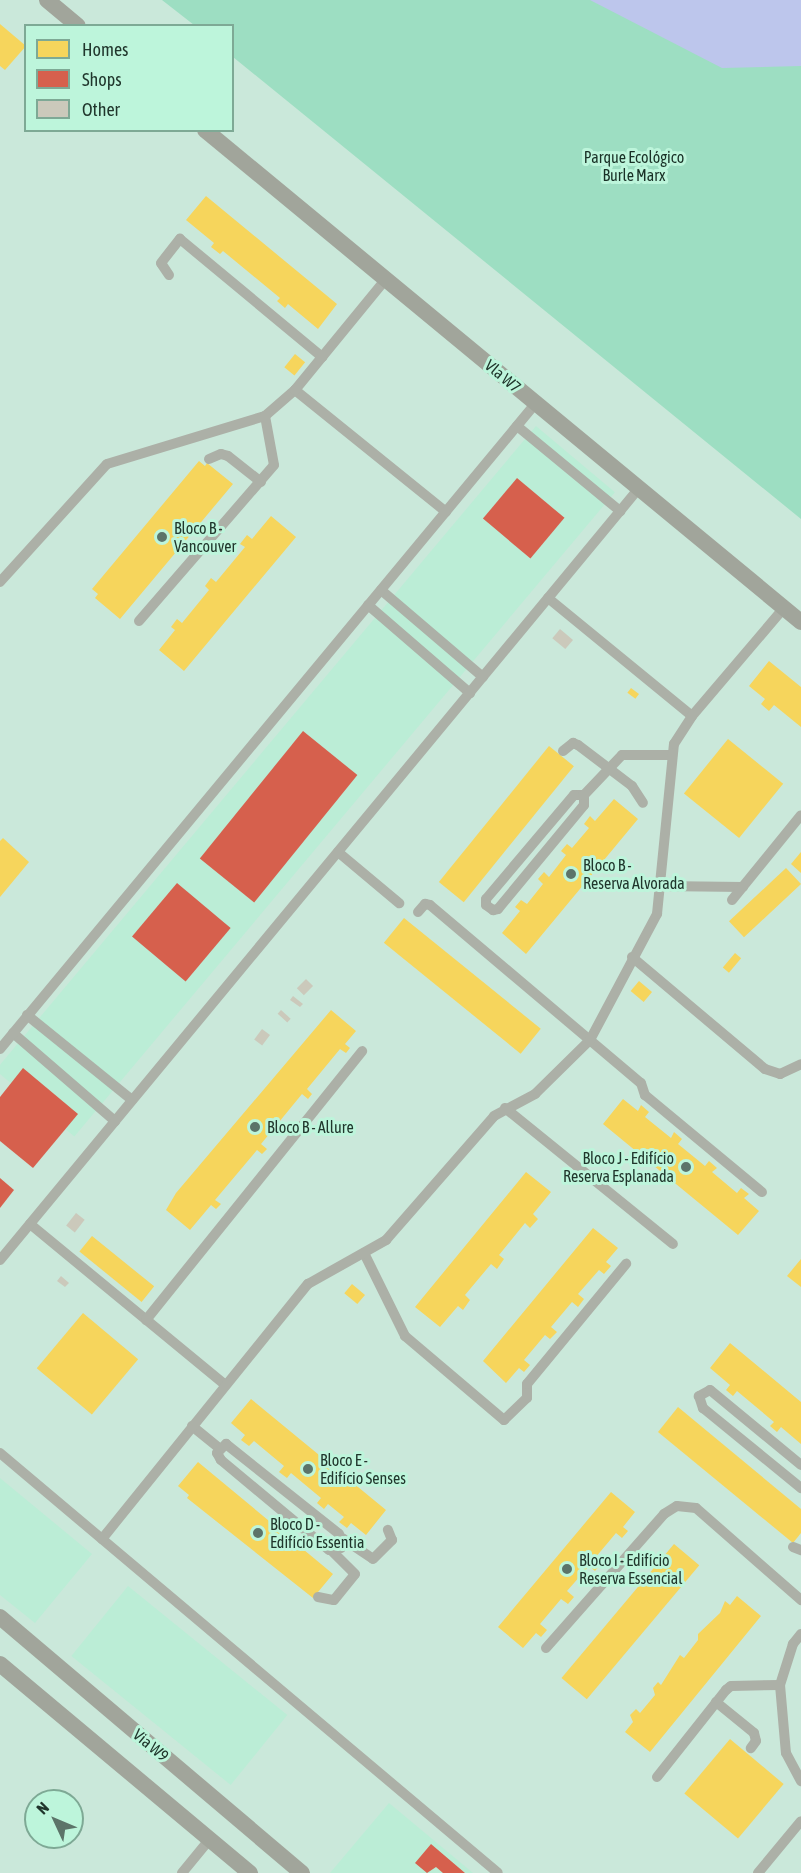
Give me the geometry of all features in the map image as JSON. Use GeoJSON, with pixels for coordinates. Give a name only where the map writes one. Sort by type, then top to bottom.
{"type":"FeatureCollection","features":[{"type":"Feature","properties":{"kind":"main road"},"geometry":{"type":"LineString","coordinates":[[47,0],[76,24]]}},
{"type":"Feature","properties":{"kind":"main road","name":"Vla W7"},"geometry":{"type":"LineString","coordinates":[[208,132],[801,622]]}},
{"type":"Feature","properties":{"kind":"main road","name":"Via W9"},"geometry":{"type":"LineString","coordinates":[[0,1617],[302,1873]]}},
{"type":"Feature","properties":{"kind":"main road"},"geometry":{"type":"LineString","coordinates":[[0,1664],[249,1873]]}},
{"type":"Feature","properties":{"kind":"street"},"geometry":{"type":"LineString","coordinates":[[169,274],[160,263],[177,239],[182,240],[322,357]]}},
{"type":"Feature","properties":{"kind":"street"},"geometry":{"type":"LineString","coordinates":[[0,582],[107,464],[265,416],[295,390],[386,279]]}},
{"type":"Feature","properties":{"kind":"street"},"geometry":{"type":"LineString","coordinates":[[295,390],[446,512]]}},
{"type":"Feature","properties":{"kind":"street"},"geometry":{"type":"LineString","coordinates":[[0,1049],[536,403]]}},
{"type":"Feature","properties":{"kind":"street"},"geometry":{"type":"LineString","coordinates":[[139,621],[274,465],[265,416]]}},
{"type":"Feature","properties":{"kind":"street"},"geometry":{"type":"LineString","coordinates":[[517,426],[620,511]]}},
{"type":"Feature","properties":{"kind":"street"},"geometry":{"type":"LineString","coordinates":[[209,459],[221,454],[228,456],[261,482]]}},
{"type":"Feature","properties":{"kind":"street"},"geometry":{"type":"LineString","coordinates":[[0,1260],[639,488]]}},
{"type":"Feature","properties":{"kind":"street"},"geometry":{"type":"LineString","coordinates":[[381,590],[483,677]]}},
{"type":"Feature","properties":{"kind":"street"},"geometry":{"type":"LineString","coordinates":[[548,598],[692,716]]}},
{"type":"Feature","properties":{"kind":"street"},"geometry":{"type":"LineString","coordinates":[[368,605],[470,693]]}},
{"type":"Feature","properties":{"kind":"street"},"geometry":{"type":"LineString","coordinates":[[102,1539],[308,1284],[386,1240],[494,1116],[546,1085],[590,1040],[632,957],[654,924],[672,755],[681,730],[784,608]]}},
{"type":"Feature","properties":{"kind":"street"},"geometry":{"type":"LineString","coordinates":[[563,751],[573,743],[579,745],[632,786],[643,802]]}},
{"type":"Feature","properties":{"kind":"street"},"geometry":{"type":"LineString","coordinates":[[584,795],[574,795],[486,899],[486,905],[493,910],[498,909],[584,805],[584,795],[626,752],[672,755]]}},
{"type":"Feature","properties":{"kind":"street"},"geometry":{"type":"LineString","coordinates":[[732,900],[801,815]]}},
{"type":"Feature","properties":{"kind":"street"},"geometry":{"type":"LineString","coordinates":[[338,852],[399,903]]}},
{"type":"Feature","properties":{"kind":"street"},"geometry":{"type":"LineString","coordinates":[[659,886],[742,887]]}},
{"type":"Feature","properties":{"kind":"street"},"geometry":{"type":"LineString","coordinates":[[418,912],[425,904],[430,905],[641,1083],[645,1095],[762,1192]]}},
{"type":"Feature","properties":{"kind":"street"},"geometry":{"type":"LineString","coordinates":[[632,957],[765,1069],[780,1074],[801,1064]]}},
{"type":"Feature","properties":{"kind":"street"},"geometry":{"type":"LineString","coordinates":[[27,1015],[132,1100]]}},
{"type":"Feature","properties":{"kind":"street"},"geometry":{"type":"LineString","coordinates":[[13,1033],[115,1121]]}},
{"type":"Feature","properties":{"kind":"street"},"geometry":{"type":"LineString","coordinates":[[146,1320],[362,1052]]}},
{"type":"Feature","properties":{"kind":"street"},"geometry":{"type":"LineString","coordinates":[[505,1108],[673,1244]]}},
{"type":"Feature","properties":{"kind":"street"},"geometry":{"type":"LineString","coordinates":[[30,1224],[225,1385]]}},
{"type":"Feature","properties":{"kind":"street"},"geometry":{"type":"LineString","coordinates":[[364,1253],[405,1336],[504,1420],[527,1398],[527,1384],[626,1264]]}},
{"type":"Feature","properties":{"kind":"street"},"geometry":{"type":"LineString","coordinates":[[801,1465],[710,1390],[699,1396],[703,1408],[801,1488]]}},
{"type":"Feature","properties":{"kind":"street"},"geometry":{"type":"LineString","coordinates":[[192,1426],[219,1448],[221,1460],[332,1551],[355,1574],[334,1600],[318,1597]]}},
{"type":"Feature","properties":{"kind":"street"},"geometry":{"type":"LineString","coordinates":[[219,1448],[226,1444],[232,1447],[342,1538],[373,1559],[392,1540],[388,1530]]}},
{"type":"Feature","properties":{"kind":"street"},"geometry":{"type":"LineString","coordinates":[[0,1453],[498,1873]]}},
{"type":"Feature","properties":{"kind":"street"},"geometry":{"type":"LineString","coordinates":[[546,1648],[664,1514],[677,1506],[696,1508],[801,1600]]}},
{"type":"Feature","properties":{"kind":"street"},"geometry":{"type":"LineString","coordinates":[[332,1551],[340,1548],[342,1538]]}},
{"type":"Feature","properties":{"kind":"street"},"geometry":{"type":"LineString","coordinates":[[801,1634],[793,1644],[780,1685],[786,1753],[801,1781]]}},
{"type":"Feature","properties":{"kind":"street"},"geometry":{"type":"LineString","coordinates":[[657,1777],[731,1686],[780,1685]]}},
{"type":"Feature","properties":{"kind":"street"},"geometry":{"type":"LineString","coordinates":[[716,1702],[754,1733],[756,1741],[751,1748]]}},
{"type":"Feature","properties":{"kind":"street"},"geometry":{"type":"LineString","coordinates":[[758,1873],[801,1821]]}},
{"type":"Feature","properties":{"kind":"street"},"geometry":{"type":"LineString","coordinates":[[182,1873],[209,1840]]}},
{"type":"Feature","properties":{"kind":"shaded area"},"geometry":{"type":"Polygon","coordinates":[[[536,426],[615,492],[74,1136],[0,1074],[0,1065],[536,426]]]}},
{"type":"Feature","properties":{"kind":"shaded area"},"geometry":{"type":"Polygon","coordinates":[[[0,1478],[92,1554],[35,1623],[0,1595],[0,1478]]]}},
{"type":"Feature","properties":{"kind":"shaded area"},"geometry":{"type":"Polygon","coordinates":[[[128,1586],[287,1715],[231,1785],[71,1656],[128,1586]]]}},
{"type":"Feature","properties":{"kind":"shaded area"},"geometry":{"type":"Polygon","coordinates":[[[389,1803],[473,1873],[330,1873],[389,1803]]]}},
{"type":"Feature","properties":{"kind":"green space","name":"Parque Ecológico Burle Marx"},"geometry":{"type":"Polygon","coordinates":[[[162,0],[801,0],[801,519],[234,58],[234,24],[193,24],[162,0]]]}},
{"type":"Feature","properties":{"kind":"water"},"geometry":{"type":"Polygon","coordinates":[[[590,0],[801,0],[801,66],[722,68],[590,0]]]}},
{"type":"Feature","properties":{"kind":"building: Homes"},"geometry":{"type":"Polygon","coordinates":[[[0,24],[24,44],[24,48],[5,70],[0,66],[0,24]]]}},
{"type":"Feature","properties":{"kind":"building: Homes"},"geometry":{"type":"Polygon","coordinates":[[[206,196],[337,304],[318,329],[288,304],[285,308],[277,301],[280,298],[223,251],[220,254],[211,247],[214,243],[186,220],[206,196]]]}},
{"type":"Feature","properties":{"kind":"building: Homes"},"geometry":{"type":"Polygon","coordinates":[[[295,354],[305,362],[294,375],[284,367],[295,354]]]}},
{"type":"Feature","properties":{"kind":"building: Homes","name":"Bloco B - Vancouver"},"geometry":{"type":"Polygon","coordinates":[[[199,461],[205,466],[207,463],[233,484],[120,619],[95,598],[98,594],[92,589],[199,461]]]}},
{"type":"Feature","properties":{"kind":"building: Homes"},"geometry":{"type":"Polygon","coordinates":[[[271,516],[296,537],[184,671],[159,650],[175,630],[171,627],[177,619],[182,623],[209,590],[205,586],[211,578],[216,582],[245,547],[240,544],[247,535],[252,539],[271,516]]]}},
{"type":"Feature","properties":{"kind":"building: Homes"},"geometry":{"type":"Polygon","coordinates":[[[769,661],[801,687],[801,727],[774,705],[769,711],[761,704],[765,699],[749,686],[769,661]]]}},
{"type":"Feature","properties":{"kind":"building: Homes"},"geometry":{"type":"Polygon","coordinates":[[[631,688],[639,694],[635,699],[627,693],[631,688]]]}},
{"type":"Feature","properties":{"kind":"building: Homes"},"geometry":{"type":"Polygon","coordinates":[[[728,739],[783,784],[739,838],[684,793],[728,739]]]}},
{"type":"Feature","properties":{"kind":"building: Homes"},"geometry":{"type":"Polygon","coordinates":[[[549,746],[574,766],[464,902],[439,882],[549,746]]]}},
{"type":"Feature","properties":{"kind":"building: Homes","name":"Bloco B - Reserva Alvorada"},"geometry":{"type":"Polygon","coordinates":[[[614,799],[638,819],[526,954],[502,933],[520,911],[515,907],[521,900],[527,904],[543,884],[538,879],[544,872],[549,877],[566,855],[561,851],[567,844],[572,848],[589,828],[584,824],[590,816],[595,821],[614,799]]]}},
{"type":"Feature","properties":{"kind":"building: Homes"},"geometry":{"type":"Polygon","coordinates":[[[3,838],[29,862],[0,897],[0,841],[3,838]]]}},
{"type":"Feature","properties":{"kind":"building: Homes"},"geometry":{"type":"Polygon","coordinates":[[[801,852],[801,873],[791,864],[801,852]]]}},
{"type":"Feature","properties":{"kind":"building: Homes"},"geometry":{"type":"Polygon","coordinates":[[[786,868],[801,884],[744,937],[729,921],[786,868]]]}},
{"type":"Feature","properties":{"kind":"building: Homes"},"geometry":{"type":"Polygon","coordinates":[[[404,918],[541,1029],[521,1054],[384,943],[404,918]]]}},
{"type":"Feature","properties":{"kind":"building: Homes"},"geometry":{"type":"Polygon","coordinates":[[[735,953],[741,958],[729,973],[723,968],[735,953]]]}},
{"type":"Feature","properties":{"kind":"building: Homes"},"geometry":{"type":"Polygon","coordinates":[[[639,981],[652,992],[644,1002],[631,991],[639,981]]]}},
{"type":"Feature","properties":{"kind":"building: Homes","name":"Bloco B - Allure"},"geometry":{"type":"Polygon","coordinates":[[[331,1010],[356,1031],[345,1044],[350,1048],[346,1053],[340,1049],[307,1089],[312,1094],[308,1099],[302,1094],[261,1144],[267,1149],[262,1154],[257,1150],[215,1200],[221,1204],[216,1209],[211,1205],[190,1230],[166,1210],[176,1193],[331,1010]]]}},
{"type":"Feature","properties":{"kind":"building: Homes","name":"Bloco J - Edifício Reserva Esplanada"},"geometry":{"type":"Polygon","coordinates":[[[623,1099],[638,1111],[641,1105],[649,1112],[645,1117],[671,1138],[674,1132],[682,1139],[678,1144],[705,1166],[709,1161],[717,1168],[712,1172],[737,1193],[741,1188],[749,1194],[744,1198],[759,1211],[738,1235],[603,1124],[623,1099]]]}},
{"type":"Feature","properties":{"kind":"building: Homes"},"geometry":{"type":"Polygon","coordinates":[[[526,1172],[551,1192],[533,1214],[538,1219],[530,1228],[525,1223],[499,1255],[504,1259],[497,1269],[491,1264],[465,1295],[470,1300],[463,1310],[458,1306],[440,1327],[415,1307],[526,1172]]]}},
{"type":"Feature","properties":{"kind":"building: Homes"},"geometry":{"type":"Polygon","coordinates":[[[593,1228],[618,1248],[606,1262],[611,1266],[604,1274],[599,1270],[578,1294],[584,1299],[578,1307],[572,1302],[551,1327],[557,1332],[550,1339],[545,1335],[524,1360],[530,1365],[524,1372],[519,1368],[506,1383],[483,1361],[593,1228]]]}},
{"type":"Feature","properties":{"kind":"building: Homes"},"geometry":{"type":"Polygon","coordinates":[[[92,1236],[154,1286],[142,1302],[79,1252],[92,1236]]]}},
{"type":"Feature","properties":{"kind":"building: Homes"},"geometry":{"type":"Polygon","coordinates":[[[801,1259],[801,1287],[787,1276],[801,1259]]]}},
{"type":"Feature","properties":{"kind":"building: Homes"},"geometry":{"type":"Polygon","coordinates":[[[352,1284],[365,1295],[357,1304],[344,1293],[352,1284]]]}},
{"type":"Feature","properties":{"kind":"building: Homes"},"geometry":{"type":"Polygon","coordinates":[[[83,1313],[138,1359],[92,1414],[37,1368],[83,1313]]]}},
{"type":"Feature","properties":{"kind":"building: Homes"},"geometry":{"type":"Polygon","coordinates":[[[730,1343],[801,1402],[801,1444],[781,1427],[777,1432],[770,1426],[774,1422],[737,1391],[733,1396],[726,1390],[730,1385],[710,1368],[730,1343]]]}},
{"type":"Feature","properties":{"kind":"building: Homes","name":"Bloco E - Edifício Senses"},"geometry":{"type":"Polygon","coordinates":[[[251,1399],[386,1510],[366,1535],[351,1523],[347,1528],[339,1522],[344,1517],[328,1504],[324,1509],[317,1503],[321,1498],[291,1473],[287,1478],[279,1472],[284,1466],[254,1441],[249,1446],[241,1440],[245,1435],[231,1423],[251,1399]]]}},
{"type":"Feature","properties":{"kind":"building: Homes"},"geometry":{"type":"Polygon","coordinates":[[[678,1407],[801,1509],[801,1533],[793,1543],[658,1432],[678,1407]]]}},
{"type":"Feature","properties":{"kind":"building: Homes","name":"Bloco D - Edifício Essentia"},"geometry":{"type":"Polygon","coordinates":[[[198,1462],[333,1574],[313,1598],[187,1498],[189,1495],[178,1486],[198,1462]]]}},
{"type":"Feature","properties":{"kind":"building: Homes","name":"Bloco I - Edifício Reserva Essencial"},"geometry":{"type":"Polygon","coordinates":[[[611,1492],[635,1512],[623,1527],[628,1531],[622,1538],[616,1533],[595,1558],[601,1564],[595,1571],[589,1566],[567,1591],[574,1597],[568,1604],[561,1599],[540,1624],[547,1630],[541,1637],[536,1633],[523,1648],[498,1627],[611,1492]]]}},
{"type":"Feature","properties":{"kind":"building: Homes"},"geometry":{"type":"Polygon","coordinates":[[[674,1544],[699,1565],[587,1699],[562,1678],[674,1544]]]}},
{"type":"Feature","properties":{"kind":"building: Homes"},"geometry":{"type":"Polygon","coordinates":[[[737,1596],[761,1616],[650,1752],[625,1732],[633,1722],[630,1715],[636,1709],[640,1713],[655,1695],[653,1688],[658,1682],[661,1685],[680,1655],[684,1658],[698,1640],[698,1634],[720,1613],[725,1601],[730,1605],[737,1596]]]}},
{"type":"Feature","properties":{"kind":"building: Homes"},"geometry":{"type":"Polygon","coordinates":[[[730,1739],[784,1784],[738,1838],[684,1793],[730,1739]]]}},
{"type":"Feature","properties":{"kind":"building: Shops"},"geometry":{"type":"Polygon","coordinates":[[[517,478],[564,518],[530,558],[483,519],[517,478]]]}},
{"type":"Feature","properties":{"kind":"building: Shops"},"geometry":{"type":"Polygon","coordinates":[[[303,731],[357,775],[254,903],[200,858],[303,731]]]}},
{"type":"Feature","properties":{"kind":"building: Shops"},"geometry":{"type":"Polygon","coordinates":[[[177,883],[231,928],[186,982],[132,937],[177,883]]]}},
{"type":"Feature","properties":{"kind":"building: Shops"},"geometry":{"type":"Polygon","coordinates":[[[23,1068],[78,1114],[33,1168],[0,1141],[0,1097],[23,1068]]]}},
{"type":"Feature","properties":{"kind":"building: Shops"},"geometry":{"type":"Polygon","coordinates":[[[0,1178],[14,1190],[0,1208],[0,1178]]]}},
{"type":"Feature","properties":{"kind":"building: Shops"},"geometry":{"type":"Polygon","coordinates":[[[431,1844],[465,1873],[443,1873],[436,1867],[427,1873],[415,1863],[431,1844]]]}},
{"type":"Feature","properties":{"kind":"building: Other"},"geometry":{"type":"Polygon","coordinates":[[[560,629],[573,640],[565,649],[552,638],[560,629]]]}},
{"type":"Feature","properties":{"kind":"building: Other"},"geometry":{"type":"Polygon","coordinates":[[[306,979],[313,986],[304,995],[297,988],[306,979]]]}},
{"type":"Feature","properties":{"kind":"building: Other"},"geometry":{"type":"Polygon","coordinates":[[[293,996],[303,1004],[300,1007],[290,1000],[293,996]]]}},
{"type":"Feature","properties":{"kind":"building: Other"},"geometry":{"type":"Polygon","coordinates":[[[281,1010],[291,1019],[287,1022],[278,1014],[281,1010]]]}},
{"type":"Feature","properties":{"kind":"building: Other"},"geometry":{"type":"Polygon","coordinates":[[[262,1029],[270,1035],[262,1045],[254,1039],[262,1029]]]}},
{"type":"Feature","properties":{"kind":"building: Other"},"geometry":{"type":"Polygon","coordinates":[[[76,1213],[85,1220],[75,1232],[66,1226],[76,1213]]]}},
{"type":"Feature","properties":{"kind":"building: Other"},"geometry":{"type":"Polygon","coordinates":[[[61,1276],[69,1283],[65,1287],[57,1281],[61,1276]]]}},
{"type":"Feature","properties":{"kind":"place","name":"Bloco B - Vancouver"},"geometry":{"type":"Point","coordinates":[162,537]}},
{"type":"Feature","properties":{"kind":"place","name":"Bloco B - Reserva Alvorada"},"geometry":{"type":"Point","coordinates":[571,874]}},
{"type":"Feature","properties":{"kind":"place","name":"Bloco B - Allure"},"geometry":{"type":"Point","coordinates":[255,1127]}},
{"type":"Feature","properties":{"kind":"place","name":"Bloco J - Edifício Reserva Esplanada"},"geometry":{"type":"Point","coordinates":[686,1167]}},
{"type":"Feature","properties":{"kind":"place","name":"Bloco E - Edifício Senses"},"geometry":{"type":"Point","coordinates":[308,1469]}},
{"type":"Feature","properties":{"kind":"place","name":"Bloco D - Edifício Essentia"},"geometry":{"type":"Point","coordinates":[258,1533]}},
{"type":"Feature","properties":{"kind":"place","name":"Bloco I - Edifício Reserva Essencial"},"geometry":{"type":"Point","coordinates":[567,1569]}}]}
